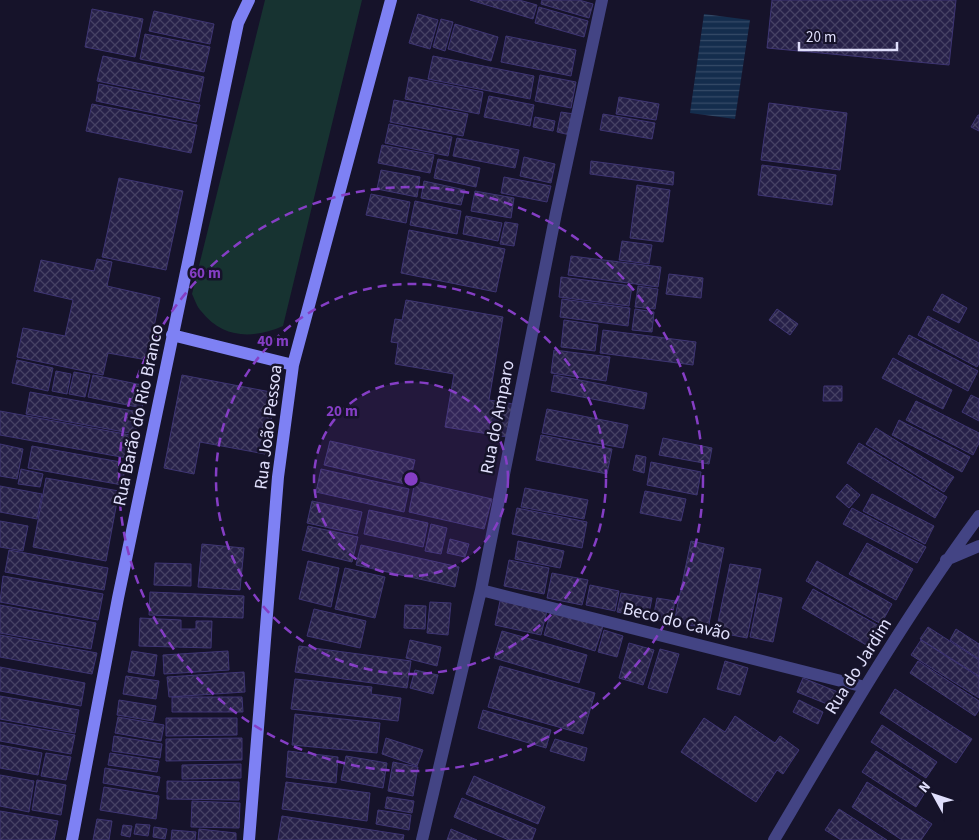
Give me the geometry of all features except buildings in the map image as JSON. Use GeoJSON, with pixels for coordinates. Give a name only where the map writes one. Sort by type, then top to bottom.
{"type":"FeatureCollection","features":[{"type":"Feature","properties":{"kind":"main road","name":"Rua Barão do Rio Branco"},"geometry":{"type":"LineString","coordinates":[[72,840],[118,598],[172,335],[238,23],[249,0]]}},
{"type":"Feature","properties":{"kind":"main road","name":"Rua João Pessoa"},"geometry":{"type":"LineString","coordinates":[[249,840],[278,477],[293,365],[391,0]]}},
{"type":"Feature","properties":{"kind":"main road"},"geometry":{"type":"LineString","coordinates":[[172,335],[293,365]]}},
{"type":"Feature","properties":{"kind":"street","name":"Rua do Amparo"},"geometry":{"type":"LineString","coordinates":[[422,840],[481,590],[556,213],[602,0]]}},
{"type":"Feature","properties":{"kind":"street","name":"Rua do Jardim"},"geometry":{"type":"LineString","coordinates":[[774,840],[865,687],[946,560],[979,516]]}},
{"type":"Feature","properties":{"kind":"street"},"geometry":{"type":"LineString","coordinates":[[946,560],[979,546]]}},
{"type":"Feature","properties":{"kind":"street","name":"Beco do Cavão"},"geometry":{"type":"LineString","coordinates":[[481,590],[865,687]]}},
{"type":"Feature","properties":{"kind":"green space"},"geometry":{"type":"Polygon","coordinates":[[[265,0],[362,0],[283,326],[261,333],[239,334],[219,327],[210,320],[198,308],[192,294],[265,0]]]}},
{"type":"Feature","properties":{"kind":"water"},"geometry":{"type":"Polygon","coordinates":[[[704,14],[750,20],[735,119],[690,113],[704,14]]]}}]}
